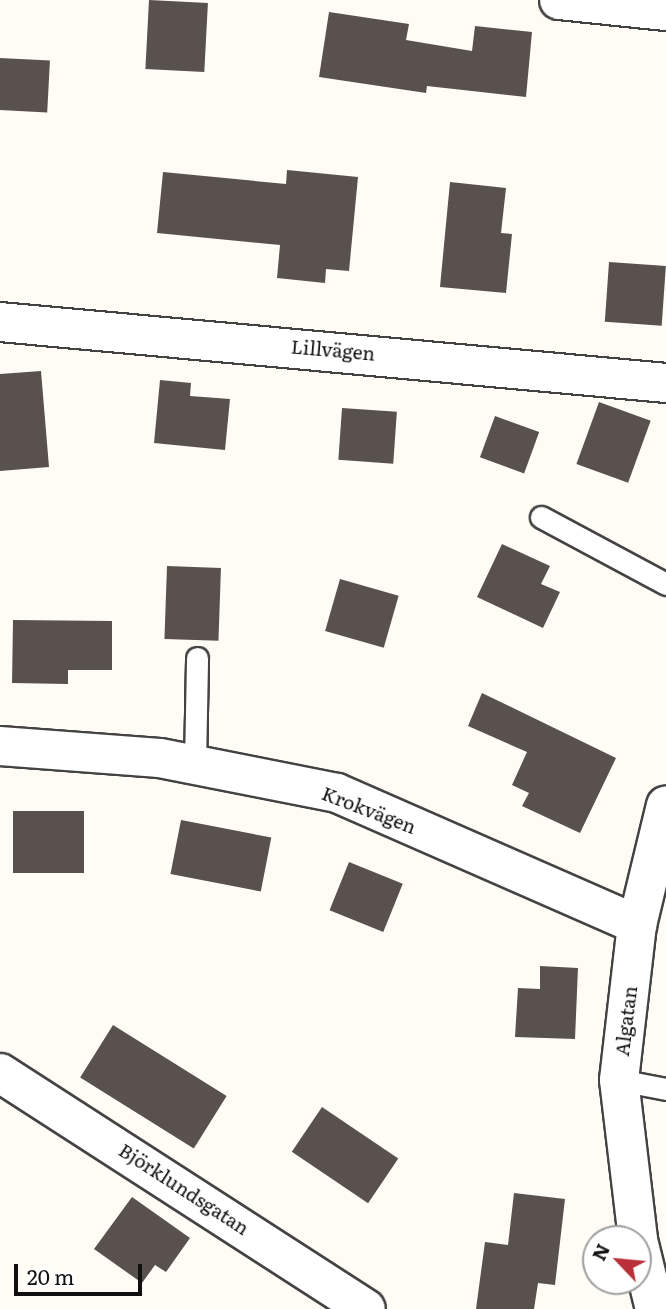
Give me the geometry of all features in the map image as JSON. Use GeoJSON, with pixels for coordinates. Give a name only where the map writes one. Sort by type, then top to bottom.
{"type":"FeatureCollection","features":[{"type":"Feature","properties":{"kind":"street"},"geometry":{"type":"LineString","coordinates":[[559,0],[666,11]]}},
{"type":"Feature","properties":{"kind":"street","name":"Lillvägen"},"geometry":{"type":"LineString","coordinates":[[0,322],[666,383]]}},
{"type":"Feature","properties":{"kind":"street","name":"Krokvägen"},"geometry":{"type":"LineString","coordinates":[[0,746],[195,765],[337,793],[637,925]]}},
{"type":"Feature","properties":{"kind":"street","name":"Algatan"},"geometry":{"type":"LineString","coordinates":[[636,1225],[619,1080],[637,925],[666,805]]}},
{"type":"Feature","properties":{"kind":"street","name":"Björklundsgatan"},"geometry":{"type":"LineString","coordinates":[[0,1073],[366,1309]]}},
{"type":"Feature","properties":{"kind":"lane"},"geometry":{"type":"LineString","coordinates":[[541,517],[666,584]]}},
{"type":"Feature","properties":{"kind":"lane"},"geometry":{"type":"LineString","coordinates":[[195,765],[197,658]]}},
{"type":"Feature","properties":{"kind":"lane"},"geometry":{"type":"LineString","coordinates":[[619,1080],[666,1089]]}},
{"type":"Feature","properties":{"kind":"building"},"geometry":{"type":"Polygon","coordinates":[[[149,0],[208,3],[204,72],[145,69],[149,0]]]}},
{"type":"Feature","properties":{"kind":"building"},"geometry":{"type":"Polygon","coordinates":[[[329,12],[409,24],[406,40],[472,51],[475,26],[532,32],[526,97],[427,86],[426,93],[319,77],[329,12]]]}},
{"type":"Feature","properties":{"kind":"building"},"geometry":{"type":"Polygon","coordinates":[[[0,58],[50,61],[47,113],[0,110],[0,58]]]}},
{"type":"Feature","properties":{"kind":"building"},"geometry":{"type":"Polygon","coordinates":[[[287,170],[358,177],[349,271],[326,269],[325,283],[277,278],[280,245],[157,233],[163,172],[286,184],[287,170]]]}},
{"type":"Feature","properties":{"kind":"building"},"geometry":{"type":"Polygon","coordinates":[[[450,182],[506,188],[501,233],[512,234],[506,293],[440,287],[450,182]]]}},
{"type":"Feature","properties":{"kind":"building"},"geometry":{"type":"Polygon","coordinates":[[[609,262],[666,266],[662,326],[605,322],[609,262]]]}},
{"type":"Feature","properties":{"kind":"building"},"geometry":{"type":"Polygon","coordinates":[[[41,371],[49,467],[0,471],[0,374],[41,371]]]}},
{"type":"Feature","properties":{"kind":"building"},"geometry":{"type":"Polygon","coordinates":[[[160,380],[191,383],[190,396],[230,399],[225,450],[154,443],[160,380]]]}},
{"type":"Feature","properties":{"kind":"building"},"geometry":{"type":"Polygon","coordinates":[[[599,402],[651,421],[628,483],[576,464],[599,402]]]}},
{"type":"Feature","properties":{"kind":"building"},"geometry":{"type":"Polygon","coordinates":[[[342,408],[397,412],[393,464],[338,460],[342,408]]]}},
{"type":"Feature","properties":{"kind":"building"},"geometry":{"type":"Polygon","coordinates":[[[495,416],[539,432],[524,473],[480,457],[495,416]]]}},
{"type":"Feature","properties":{"kind":"building"},"geometry":{"type":"Polygon","coordinates":[[[502,544],[550,566],[541,584],[560,592],[543,628],[477,597],[502,544]]]}},
{"type":"Feature","properties":{"kind":"building"},"geometry":{"type":"Polygon","coordinates":[[[167,566],[221,568],[218,641],[164,639],[167,566]]]}},
{"type":"Feature","properties":{"kind":"building"},"geometry":{"type":"Polygon","coordinates":[[[340,579],[399,596],[384,648],[325,631],[340,579]]]}},
{"type":"Feature","properties":{"kind":"building"},"geometry":{"type":"Polygon","coordinates":[[[13,620],[112,621],[112,670],[68,670],[68,684],[12,683],[13,620]]]}},
{"type":"Feature","properties":{"kind":"building"},"geometry":{"type":"Polygon","coordinates":[[[482,693],[616,758],[580,833],[522,806],[529,793],[512,785],[527,752],[468,726],[482,693]]]}},
{"type":"Feature","properties":{"kind":"building"},"geometry":{"type":"Polygon","coordinates":[[[13,811],[84,811],[84,873],[13,873],[13,811]]]}},
{"type":"Feature","properties":{"kind":"building"},"geometry":{"type":"Polygon","coordinates":[[[181,820],[271,838],[261,892],[171,874],[181,820]]]}},
{"type":"Feature","properties":{"kind":"building"},"geometry":{"type":"Polygon","coordinates":[[[349,862],[403,884],[383,932],[330,910],[349,862]]]}},
{"type":"Feature","properties":{"kind":"building"},"geometry":{"type":"Polygon","coordinates":[[[540,966],[578,968],[575,1039],[515,1037],[518,988],[540,989],[540,966]]]}},
{"type":"Feature","properties":{"kind":"building"},"geometry":{"type":"Polygon","coordinates":[[[113,1025],[227,1096],[194,1149],[80,1078],[113,1025]]]}},
{"type":"Feature","properties":{"kind":"building"},"geometry":{"type":"Polygon","coordinates":[[[322,1107],[398,1158],[368,1203],[292,1152],[322,1107]]]}},
{"type":"Feature","properties":{"kind":"building"},"geometry":{"type":"Polygon","coordinates":[[[514,1193],[565,1199],[555,1285],[538,1283],[534,1309],[476,1309],[485,1242],[508,1245],[514,1193]]]}},
{"type":"Feature","properties":{"kind":"building"},"geometry":{"type":"Polygon","coordinates":[[[132,1197],[190,1238],[166,1272],[155,1265],[142,1283],[94,1249],[132,1197]]]}}]}
